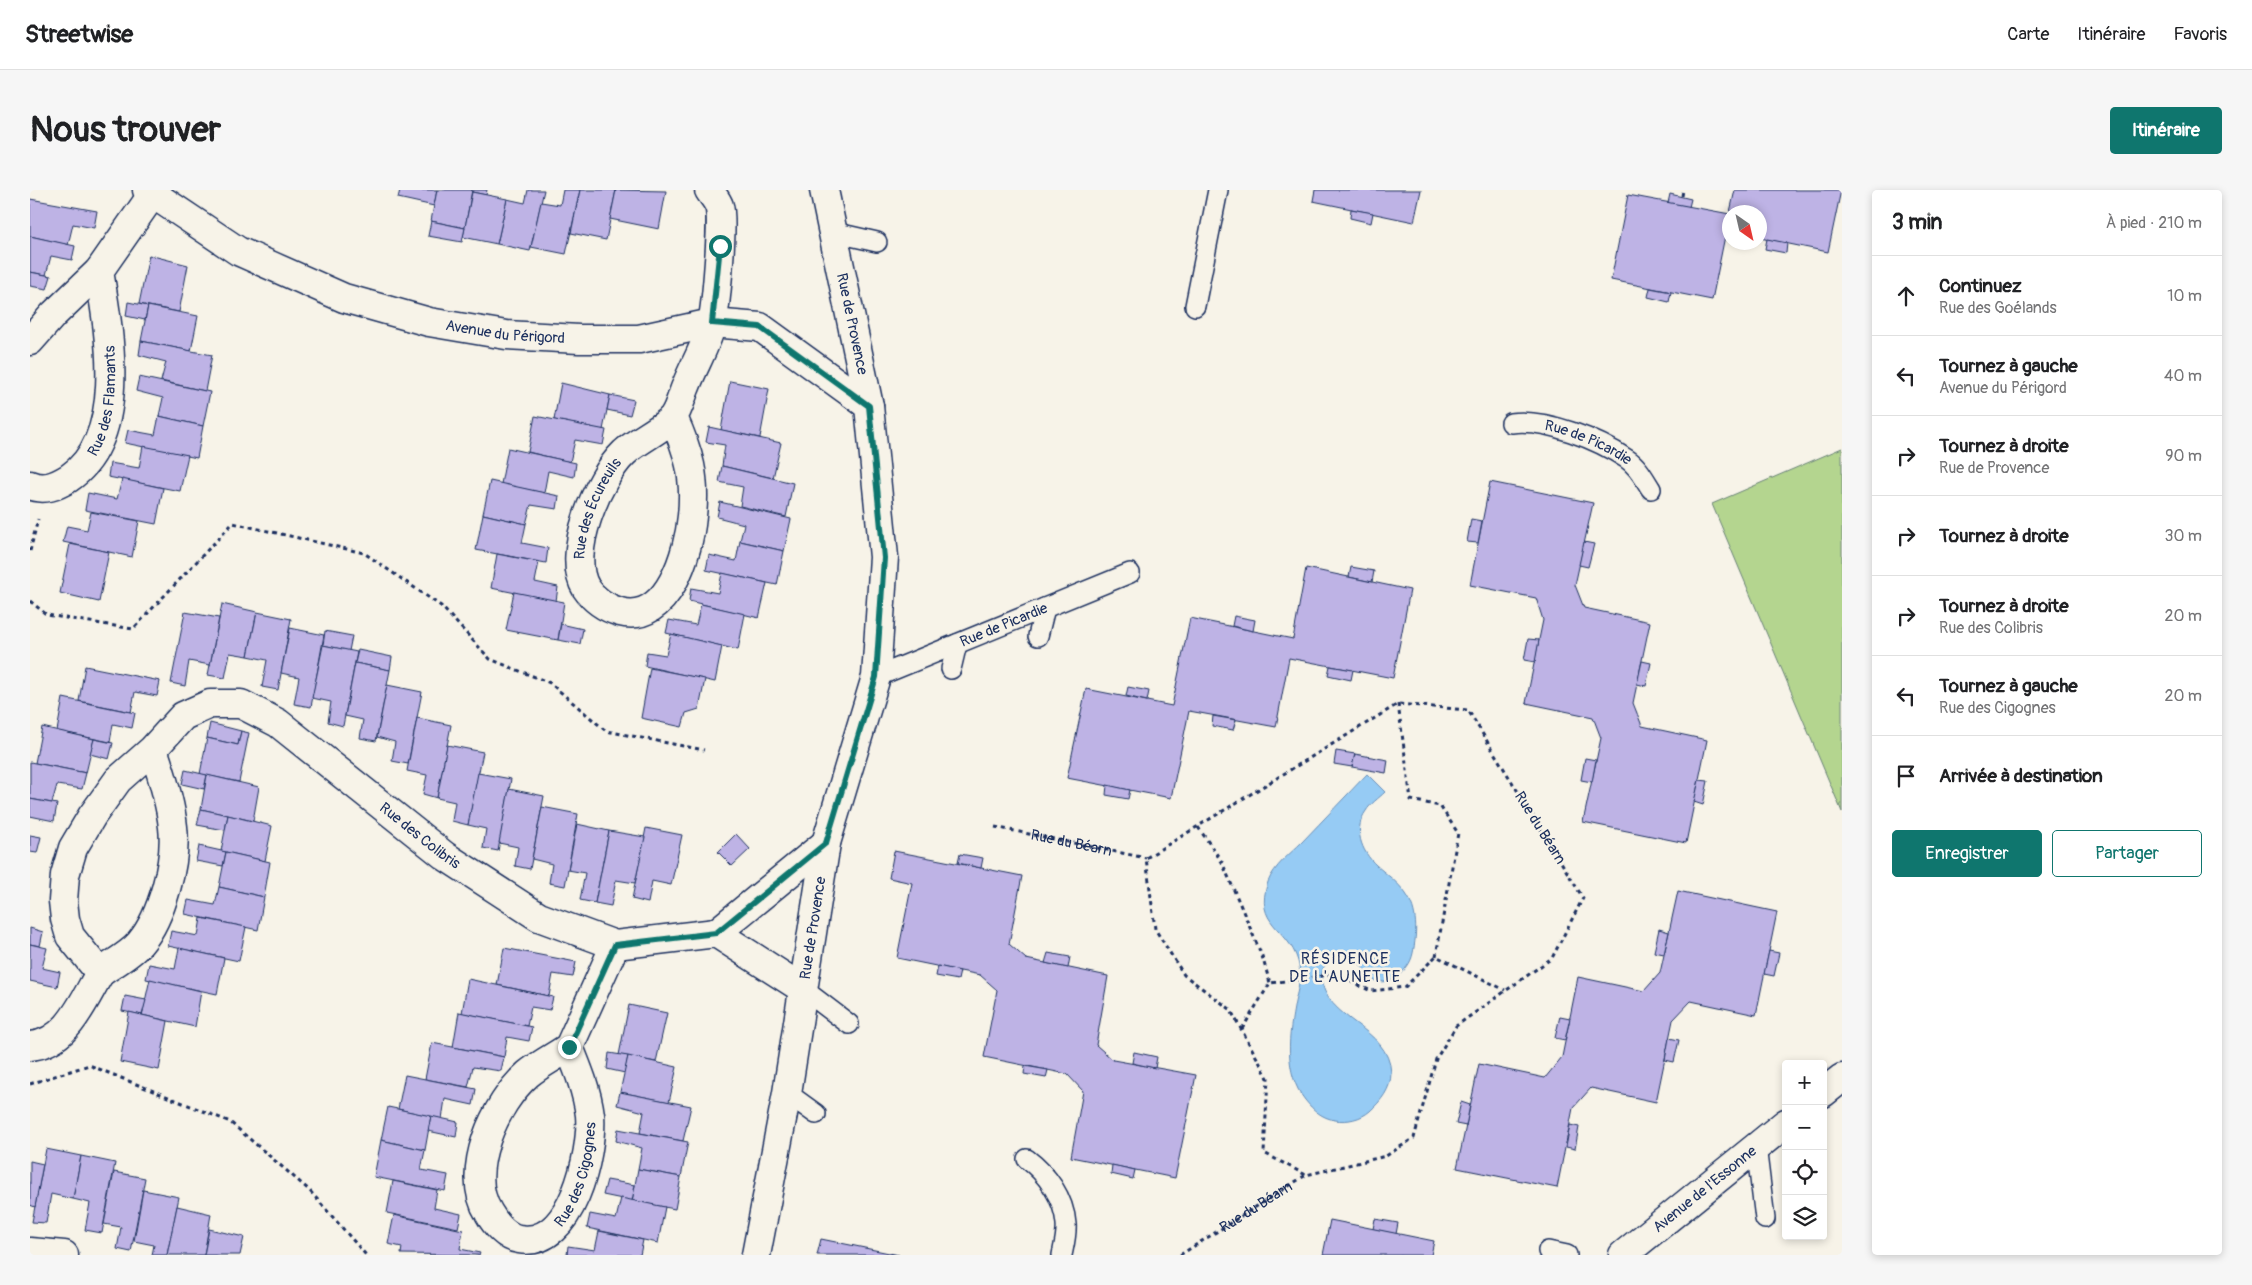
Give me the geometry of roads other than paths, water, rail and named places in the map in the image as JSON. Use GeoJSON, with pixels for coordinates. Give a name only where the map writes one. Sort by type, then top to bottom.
{"type":"FeatureCollection","features":[{"type":"Feature","properties":{"kind":"street"},"geometry":{"type":"LineString","coordinates":[[673,417],[712,323],[720,246],[719,206],[708,190]]}},
{"type":"Feature","properties":{"kind":"street","name":"Rue de Provence"},"geometry":{"type":"LineString","coordinates":[[756,1255],[787,1093],[826,843],[876,677],[884,558],[869,406],[824,190]]}},
{"type":"Feature","properties":{"kind":"street"},"geometry":{"type":"LineString","coordinates":[[30,341],[53,315],[98,271],[150,192]]}},
{"type":"Feature","properties":{"kind":"street","name":"Avenue du Périgord"},"geometry":{"type":"LineString","coordinates":[[150,192],[238,251],[344,298],[429,322],[506,335],[579,339],[639,339],[712,323],[760,327],[869,406]]}},
{"type":"Feature","properties":{"kind":"street","name":"Rue des Flamants"},"geometry":{"type":"LineString","coordinates":[[30,486],[44,489],[64,481],[76,473],[93,453],[104,422],[111,379],[108,325],[98,271]]}},
{"type":"Feature","properties":{"kind":"street","name":"Rue des Écureuils"},"geometry":{"type":"LineString","coordinates":[[673,417],[691,460],[692,516],[685,550],[671,587],[661,599],[647,609],[635,614],[625,614],[605,606],[594,598],[586,587],[581,575],[584,529],[595,496],[616,463],[634,445],[673,417]]}},
{"type":"Feature","properties":{"kind":"street","name":"Rue des Colibris"},"geometry":{"type":"LineString","coordinates":[[100,973],[70,936],[65,919],[63,901],[65,875],[73,848],[104,797],[118,780],[154,749],[183,716],[210,704],[241,704],[278,723],[445,856],[539,917],[615,945],[716,933]]}},
{"type":"Feature","properties":{"kind":"street"},"geometry":{"type":"LineString","coordinates":[[30,1046],[46,1042],[72,1022],[100,973],[139,944],[150,930],[164,896],[174,829],[168,793],[154,749]]}},
{"type":"Feature","properties":{"kind":"street"},"geometry":{"type":"LineString","coordinates":[[803,989],[716,933],[826,843]]}},
{"type":"Feature","properties":{"kind":"street"},"geometry":{"type":"LineString","coordinates":[[569,1047],[615,945]]}},
{"type":"Feature","properties":{"kind":"street","name":"Rue des Cigognes"},"geometry":{"type":"LineString","coordinates":[[569,1047],[583,1079],[590,1115],[588,1154],[576,1194],[559,1224],[545,1234],[533,1238],[519,1239],[496,1224],[484,1206],[479,1189],[484,1148],[495,1118],[504,1102],[528,1074],[569,1047]]}},
{"type":"Feature","properties":{"kind":"street"},"geometry":{"type":"LineString","coordinates":[[1827,1090],[1842,1078]]}},
{"type":"Feature","properties":{"kind":"street","name":"Avenue de l'Essonne"},"geometry":{"type":"LineString","coordinates":[[1623,1255],[1782,1126]]}},
{"type":"Feature","properties":{"kind":"street"},"geometry":{"type":"LineString","coordinates":[[30,1252],[64,1255]]}},
{"type":"Feature","properties":{"kind":"lane"},"geometry":{"type":"LineString","coordinates":[[1195,306],[1218,190]]}},
{"type":"Feature","properties":{"kind":"lane"},"geometry":{"type":"LineString","coordinates":[[833,232],[877,242]]}},
{"type":"Feature","properties":{"kind":"lane","name":"Rue de Picardie"},"geometry":{"type":"LineString","coordinates":[[1511,424],[1537,424],[1598,443],[1635,466],[1651,488]]}},
{"type":"Feature","properties":{"kind":"lane","name":"Rue de Picardie"},"geometry":{"type":"LineString","coordinates":[[876,677],[1130,572]]}},
{"type":"Feature","properties":{"kind":"lane"},"geometry":{"type":"LineString","coordinates":[[1038,636],[1045,608]]}},
{"type":"Feature","properties":{"kind":"lane"},"geometry":{"type":"LineString","coordinates":[[952,669],[957,644]]}},
{"type":"Feature","properties":{"kind":"lane"},"geometry":{"type":"LineString","coordinates":[[803,989],[849,1024]]}},
{"type":"Feature","properties":{"kind":"lane"},"geometry":{"type":"LineString","coordinates":[[787,1093],[816,1114]]}},
{"type":"Feature","properties":{"kind":"lane"},"geometry":{"type":"LineString","coordinates":[[1756,1146],[1766,1220]]}},
{"type":"Feature","properties":{"kind":"lane"},"geometry":{"type":"LineString","coordinates":[[1027,1159],[1039,1168],[1050,1182],[1064,1211],[1066,1225],[1062,1255]]}},
{"type":"Feature","properties":{"kind":"lane"},"geometry":{"type":"LineString","coordinates":[[1548,1251],[1567,1255]]}},
{"type":"Feature","properties":{"kind":"water"},"geometry":{"type":"Polygon","coordinates":[[[1367,774],[1385,792],[1370,806],[1362,818],[1359,832],[1360,839],[1366,853],[1399,886],[1410,901],[1415,915],[1415,938],[1413,953],[1409,963],[1399,975],[1387,981],[1378,982],[1371,979],[1357,961],[1344,955],[1331,958],[1324,966],[1321,976],[1325,991],[1333,1004],[1380,1044],[1388,1057],[1391,1073],[1391,1079],[1385,1094],[1370,1111],[1358,1118],[1340,1121],[1330,1119],[1315,1110],[1305,1100],[1293,1077],[1290,1040],[1300,971],[1293,950],[1268,917],[1265,908],[1265,896],[1268,882],[1278,865],[1367,774]]]}},
{"type":"Feature","properties":{"kind":"district","name":"RÉSIDENCE DE L'AUNETTE"},"geometry":{"type":"Point","coordinates":[1345,968]}}]}
